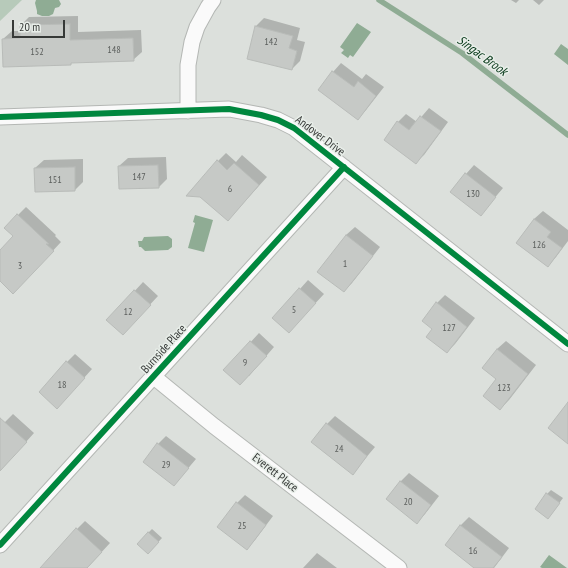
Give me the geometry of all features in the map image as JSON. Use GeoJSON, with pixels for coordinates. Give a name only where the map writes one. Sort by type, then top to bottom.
{"type":"FeatureCollection","features":[{"type":"Feature","properties":{"kind":"street"},"geometry":{"type":"LineString","coordinates":[[188,111],[188,65],[192,42],[197,27],[213,0]]}},
{"type":"Feature","properties":{"kind":"street","name":"Andover Drive"},"geometry":{"type":"LineString","coordinates":[[0,117],[229,110],[261,115],[278,120],[294,128],[568,344]]}},
{"type":"Feature","properties":{"kind":"street","name":"Burnside Place"},"geometry":{"type":"LineString","coordinates":[[0,545],[344,167]]}},
{"type":"Feature","properties":{"kind":"street","name":"Everett Place"},"geometry":{"type":"LineString","coordinates":[[154,377],[214,426],[399,568]]}},
{"type":"Feature","properties":{"kind":"shaded area"},"geometry":{"type":"Polygon","coordinates":[[[0,0],[22,0],[0,21],[0,0]]]}},
{"type":"Feature","properties":{"kind":"shaded area"},"geometry":{"type":"Polygon","coordinates":[[[36,0],[59,0],[61,4],[59,7],[55,8],[53,14],[49,16],[42,16],[37,14],[35,3],[36,0]]]}},
{"type":"Feature","properties":{"kind":"shaded area"},"geometry":{"type":"Polygon","coordinates":[[[357,23],[371,32],[353,57],[350,55],[348,58],[341,53],[344,50],[340,47],[357,23]]]}},
{"type":"Feature","properties":{"kind":"shaded area"},"geometry":{"type":"Polygon","coordinates":[[[561,44],[568,49],[568,65],[554,54],[561,44]]]}},
{"type":"Feature","properties":{"kind":"shaded area"},"geometry":{"type":"Polygon","coordinates":[[[195,215],[213,220],[204,252],[188,248],[195,223],[193,222],[195,215]]]}},
{"type":"Feature","properties":{"kind":"shaded area"},"geometry":{"type":"Polygon","coordinates":[[[168,236],[172,239],[172,247],[168,250],[145,251],[139,247],[138,241],[142,241],[144,237],[168,236]]]}},
{"type":"Feature","properties":{"kind":"shaded area"},"geometry":{"type":"Polygon","coordinates":[[[549,555],[567,568],[540,567],[549,555]]]}},
{"type":"Feature","properties":{"kind":"building"},"geometry":{"type":"Polygon","coordinates":[[[70,24],[70,40],[133,38],[134,61],[3,67],[2,39],[20,38],[20,25],[70,24]]]}},
{"type":"Feature","properties":{"kind":"building"},"geometry":{"type":"Polygon","coordinates":[[[255,26],[293,36],[289,48],[297,51],[292,70],[247,59],[255,26]]]}},
{"type":"Feature","properties":{"kind":"building"},"geometry":{"type":"Polygon","coordinates":[[[332,71],[354,87],[358,81],[376,96],[358,120],[318,90],[332,71]]]}},
{"type":"Feature","properties":{"kind":"building"},"geometry":{"type":"Polygon","coordinates":[[[420,116],[441,131],[416,164],[384,140],[397,121],[409,130],[420,116]]]}},
{"type":"Feature","properties":{"kind":"building"},"geometry":{"type":"Polygon","coordinates":[[[217,160],[227,170],[234,163],[259,185],[228,221],[200,197],[186,196],[217,160]]]}},
{"type":"Feature","properties":{"kind":"building"},"geometry":{"type":"Polygon","coordinates":[[[158,165],[159,188],[119,189],[118,166],[158,165]]]}},
{"type":"Feature","properties":{"kind":"building"},"geometry":{"type":"Polygon","coordinates":[[[75,167],[75,191],[35,192],[34,168],[75,167]]]}},
{"type":"Feature","properties":{"kind":"building"},"geometry":{"type":"Polygon","coordinates":[[[465,173],[496,197],[481,216],[450,192],[465,173]]]}},
{"type":"Feature","properties":{"kind":"building"},"geometry":{"type":"Polygon","coordinates":[[[17,214],[49,244],[46,244],[54,251],[13,294],[0,281],[0,250],[13,236],[4,228],[17,214]]]}},
{"type":"Feature","properties":{"kind":"building"},"geometry":{"type":"Polygon","coordinates":[[[534,219],[551,232],[547,237],[562,248],[548,267],[516,243],[534,219]]]}},
{"type":"Feature","properties":{"kind":"building"},"geometry":{"type":"Polygon","coordinates":[[[346,235],[373,256],[344,292],[317,272],[346,235]]]}},
{"type":"Feature","properties":{"kind":"building"},"geometry":{"type":"Polygon","coordinates":[[[299,288],[316,303],[289,333],[272,318],[299,288]]]}},
{"type":"Feature","properties":{"kind":"building"},"geometry":{"type":"Polygon","coordinates":[[[134,290],[151,305],[123,335],[106,320],[134,290]]]}},
{"type":"Feature","properties":{"kind":"building"},"geometry":{"type":"Polygon","coordinates":[[[436,302],[467,327],[447,353],[426,337],[432,329],[422,321],[436,302]]]}},
{"type":"Feature","properties":{"kind":"building"},"geometry":{"type":"Polygon","coordinates":[[[250,341],[267,356],[240,385],[223,370],[250,341]]]}},
{"type":"Feature","properties":{"kind":"building"},"geometry":{"type":"Polygon","coordinates":[[[497,349],[528,374],[500,410],[483,396],[496,379],[482,368],[497,349]]]}},
{"type":"Feature","properties":{"kind":"building"},"geometry":{"type":"Polygon","coordinates":[[[66,361],[85,378],[57,409],[39,392],[66,361]]]}},
{"type":"Feature","properties":{"kind":"building"},"geometry":{"type":"Polygon","coordinates":[[[568,402],[568,444],[548,428],[568,402]]]}},
{"type":"Feature","properties":{"kind":"building"},"geometry":{"type":"Polygon","coordinates":[[[0,418],[27,442],[0,471],[0,418]]]}},
{"type":"Feature","properties":{"kind":"building"},"geometry":{"type":"Polygon","coordinates":[[[326,423],[367,456],[353,475],[311,442],[326,423]]]}},
{"type":"Feature","properties":{"kind":"building"},"geometry":{"type":"Polygon","coordinates":[[[157,443],[189,468],[174,486],[143,462],[157,443]]]}},
{"type":"Feature","properties":{"kind":"building"},"geometry":{"type":"Polygon","coordinates":[[[400,481],[431,505],[417,524],[386,499],[400,481]]]}},
{"type":"Feature","properties":{"kind":"building"},"geometry":{"type":"Polygon","coordinates":[[[546,493],[560,503],[548,519],[535,509],[546,493]]]}},
{"type":"Feature","properties":{"kind":"building"},"geometry":{"type":"Polygon","coordinates":[[[236,502],[266,525],[247,550],[217,527],[236,502]]]}},
{"type":"Feature","properties":{"kind":"building"},"geometry":{"type":"Polygon","coordinates":[[[460,525],[502,557],[493,568],[474,568],[445,545],[460,525]]]}},
{"type":"Feature","properties":{"kind":"building"},"geometry":{"type":"Polygon","coordinates":[[[76,528],[102,552],[87,568],[40,568],[76,528]]]}},
{"type":"Feature","properties":{"kind":"building"},"geometry":{"type":"Polygon","coordinates":[[[148,532],[159,542],[148,554],[137,544],[148,532]]]}},
{"type":"Feature","properties":{"kind":"waterway","name":"Singac Brook"},"geometry":{"type":"LineString","coordinates":[[379,0],[462,53],[568,135]]}},
{"type":"Feature","properties":{"kind":"cycle path"},"geometry":{"type":"LineString","coordinates":[[0,117],[229,109],[278,120],[294,128],[568,344]]}},
{"type":"Feature","properties":{"kind":"cycle path"},"geometry":{"type":"LineString","coordinates":[[0,545],[344,167]]}}]}
